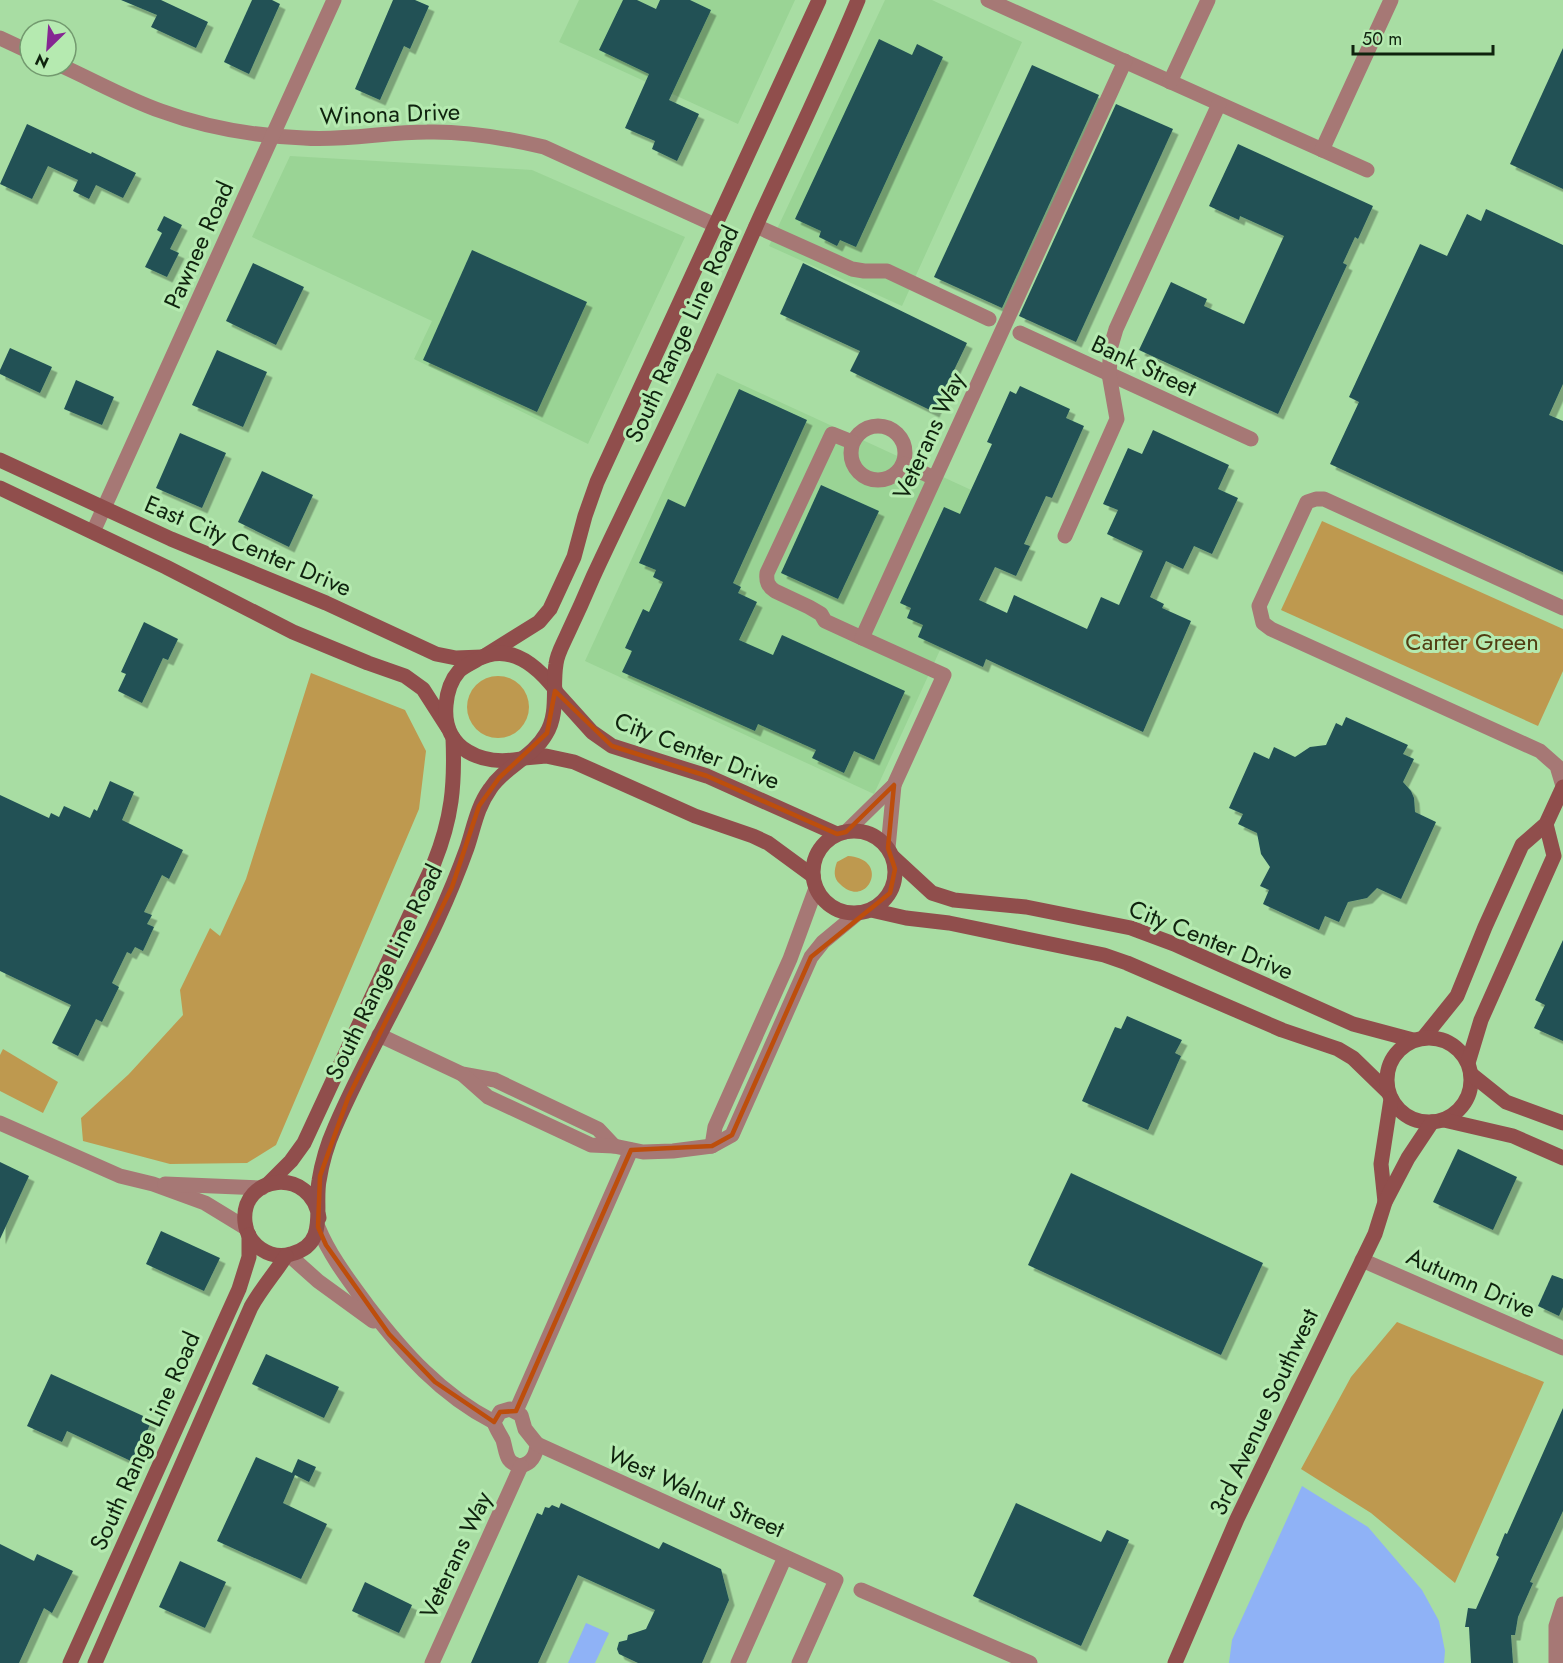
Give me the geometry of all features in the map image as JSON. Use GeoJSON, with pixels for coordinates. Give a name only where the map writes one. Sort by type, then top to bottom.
{"type":"FeatureCollection","features":[{"type":"Feature","properties":{"kind":"street","name":"Pawnee Road"},"geometry":{"type":"LineString","coordinates":[[93,532],[334,0]]}},
{"type":"Feature","properties":{"kind":"street","name":"South Range Line Road"},"geometry":{"type":"LineString","coordinates":[[484,656],[539,622],[555,599],[574,557],[597,482],[819,0]]}},
{"type":"Feature","properties":{"kind":"street","name":"South Range Line Road"},"geometry":{"type":"LineString","coordinates":[[555,690],[556,665],[564,642],[618,522],[682,391],[858,0]]}},
{"type":"Feature","properties":{"kind":"street"},"geometry":{"type":"LineString","coordinates":[[988,0],[1367,170]]}},
{"type":"Feature","properties":{"kind":"street"},"geometry":{"type":"LineString","coordinates":[[1170,81],[1208,0]]}},
{"type":"Feature","properties":{"kind":"street"},"geometry":{"type":"LineString","coordinates":[[1322,150],[1391,0]]}},
{"type":"Feature","properties":{"kind":"street"},"geometry":{"type":"LineString","coordinates":[[0,38],[18,46]]}},
{"type":"Feature","properties":{"kind":"street","name":"Veterans Way"},"geometry":{"type":"LineString","coordinates":[[862,638],[1125,61]]}},
{"type":"Feature","properties":{"kind":"street","name":"Winona Drive"},"geometry":{"type":"LineString","coordinates":[[78,73],[160,111],[237,132],[307,138],[427,132],[482,135],[523,142],[544,147],[715,225]]}},
{"type":"Feature","properties":{"kind":"street"},"geometry":{"type":"LineString","coordinates":[[1065,536],[1117,419],[1109,374],[1111,346],[1116,329],[1219,104]]}},
{"type":"Feature","properties":{"kind":"street"},"geometry":{"type":"LineString","coordinates":[[756,226],[852,269],[887,272],[989,319]]}},
{"type":"Feature","properties":{"kind":"street","name":"Bank Street"},"geometry":{"type":"LineString","coordinates":[[1020,333],[1251,439]]}},
{"type":"Feature","properties":{"kind":"street"},"geometry":{"type":"LineString","coordinates":[[878,425],[888,428],[897,433],[904,442],[906,453],[904,464],[898,473],[889,478],[878,481],[867,478],[858,473],[852,464],[850,453],[852,442],[858,433],[867,428],[878,425]]}},
{"type":"Feature","properties":{"kind":"street"},"geometry":{"type":"LineString","coordinates":[[379,1035],[462,1074],[495,1080],[598,1129],[614,1146],[643,1152],[673,1151],[712,1146],[732,1136],[811,957],[823,942],[864,912],[882,902],[890,893],[895,882],[896,869],[891,853],[894,785],[944,675],[825,621],[820,614],[809,607],[775,591],[767,579],[767,573],[832,434],[852,442]]}},
{"type":"Feature","properties":{"kind":"street","name":"East City Center Drive"},"geometry":{"type":"LineString","coordinates":[[0,460],[171,539],[326,603],[436,654],[456,658],[484,656]]}},
{"type":"Feature","properties":{"kind":"street"},"geometry":{"type":"LineString","coordinates":[[904,464],[934,478]]}},
{"type":"Feature","properties":{"kind":"street","name":"East City Center Drive"},"geometry":{"type":"LineString","coordinates":[[0,488],[166,567],[293,633],[405,676],[423,689],[450,733]]}},
{"type":"Feature","properties":{"kind":"street"},"geometry":{"type":"LineString","coordinates":[[1390,1095],[1388,1068],[1393,1056],[1402,1047],[1418,1039],[1457,996],[1522,845],[1546,824],[1563,787],[1557,766],[1540,751],[1271,629],[1263,623],[1259,606],[1307,502],[1324,499],[1563,608]]}},
{"type":"Feature","properties":{"kind":"street"},"geometry":{"type":"LineString","coordinates":[[521,759],[539,744],[547,733],[553,719],[555,690],[536,668],[522,658],[505,653],[484,656],[459,670],[451,684],[446,702],[450,733],[464,749],[481,758],[499,762],[546,756],[574,762],[695,816],[760,839],[788,856],[814,882],[821,897],[832,907],[844,912],[864,912],[949,923],[1104,955],[1127,963],[1282,1030],[1338,1049],[1353,1058],[1390,1095],[1400,1111],[1408,1117],[1513,1136],[1563,1158]]}},
{"type":"Feature","properties":{"kind":"street","name":"City Center Drive"},"geometry":{"type":"LineString","coordinates":[[555,690],[592,732],[612,746],[707,776],[841,833]]}},
{"type":"Feature","properties":{"kind":"street","name":"South Range Line Road"},"geometry":{"type":"LineString","coordinates":[[265,1186],[299,1152],[434,863],[445,834],[452,805],[455,775],[450,733]]}},
{"type":"Feature","properties":{"kind":"street","name":"South Range Line Road"},"geometry":{"type":"LineString","coordinates":[[319,1222],[318,1190],[328,1144],[348,1098],[439,916],[461,864],[479,806],[499,778],[521,759]]}},
{"type":"Feature","properties":{"kind":"street"},"geometry":{"type":"LineString","coordinates":[[712,1146],[716,1126],[790,958],[814,882],[816,855],[821,847],[841,833],[894,785]]}},
{"type":"Feature","properties":{"kind":"street"},"geometry":{"type":"LineString","coordinates":[[1438,1121],[1455,1114],[1464,1105],[1470,1093],[1469,1068],[1481,1020],[1554,856],[1546,824]]}},
{"type":"Feature","properties":{"kind":"street"},"geometry":{"type":"LineString","coordinates":[[841,833],[855,830],[873,835],[891,853]]}},
{"type":"Feature","properties":{"kind":"street","name":"City Center Drive"},"geometry":{"type":"LineString","coordinates":[[891,853],[932,893],[954,900],[1026,907],[1131,928],[1174,944],[1353,1024],[1418,1039]]}},
{"type":"Feature","properties":{"kind":"street"},"geometry":{"type":"LineString","coordinates":[[1418,1039],[1436,1038],[1448,1041],[1458,1048],[1469,1068],[1506,1102],[1563,1123]]}},
{"type":"Feature","properties":{"kind":"street","name":"3rd Avenue Southwest"},"geometry":{"type":"LineString","coordinates":[[1386,1202],[1381,1164],[1390,1095]]}},
{"type":"Feature","properties":{"kind":"street","name":"3rd Avenue Southwest"},"geometry":{"type":"LineString","coordinates":[[1175,1663],[1238,1519],[1375,1234],[1386,1202],[1408,1158],[1438,1121]]}},
{"type":"Feature","properties":{"kind":"street"},"geometry":{"type":"LineString","coordinates":[[0,1123],[120,1176],[153,1184],[205,1203],[248,1232]]}},
{"type":"Feature","properties":{"kind":"street"},"geometry":{"type":"LineString","coordinates":[[516,1411],[631,1150]]}},
{"type":"Feature","properties":{"kind":"street"},"geometry":{"type":"LineString","coordinates":[[153,1184],[265,1186],[283,1182],[305,1190],[315,1202],[326,1245],[345,1276],[389,1334],[435,1382],[462,1403],[494,1422],[502,1438],[505,1455],[510,1462],[521,1466]]}},
{"type":"Feature","properties":{"kind":"street"},"geometry":{"type":"LineString","coordinates":[[265,1186],[256,1193],[245,1213],[248,1232],[254,1243],[269,1253],[288,1255],[296,1253],[308,1245],[319,1222]]}},
{"type":"Feature","properties":{"kind":"street","name":"South Range Line Road"},"geometry":{"type":"LineString","coordinates":[[70,1663],[238,1289],[249,1257],[248,1232]]}},
{"type":"Feature","properties":{"kind":"street","name":"South Range Line Road"},"geometry":{"type":"LineString","coordinates":[[95,1663],[251,1307],[258,1294],[288,1255]]}},
{"type":"Feature","properties":{"kind":"street"},"geometry":{"type":"LineString","coordinates":[[288,1255],[318,1281],[389,1334]]}},
{"type":"Feature","properties":{"kind":"street","name":"Autumn Drive"},"geometry":{"type":"LineString","coordinates":[[1362,1260],[1563,1348]]}},
{"type":"Feature","properties":{"kind":"street"},"geometry":{"type":"LineString","coordinates":[[494,1422],[500,1412],[510,1409],[516,1411],[521,1415],[525,1429],[537,1444]]}},
{"type":"Feature","properties":{"kind":"street","name":"Veterans Way"},"geometry":{"type":"LineString","coordinates":[[432,1663],[521,1466],[534,1458],[537,1444]]}},
{"type":"Feature","properties":{"kind":"street","name":"West Walnut Street"},"geometry":{"type":"LineString","coordinates":[[537,1444],[836,1580],[800,1663]]}},
{"type":"Feature","properties":{"kind":"street"},"geometry":{"type":"LineString","coordinates":[[738,1663],[786,1557]]}},
{"type":"Feature","properties":{"kind":"street"},"geometry":{"type":"LineString","coordinates":[[861,1590],[1016,1659],[1030,1663]]}},
{"type":"Feature","properties":{"kind":"street"},"geometry":{"type":"LineString","coordinates":[[1556,1663],[1556,1626],[1563,1604]]}},
{"type":"Feature","properties":{"kind":"street","name":"3rd Avenue Southwest"},"geometry":{"type":"LineString","coordinates":[[1163,1663],[1185,1643]]}},
{"type":"Feature","properties":{"kind":"highlighted area"},"geometry":{"type":"Polygon","coordinates":[[[555,691],[612,746],[707,776],[837,834],[846,832],[894,785],[888,848],[895,869],[890,893],[811,957],[732,1135],[712,1146],[631,1150],[516,1411],[500,1412],[494,1422],[435,1382],[389,1334],[326,1245],[318,1227],[320,1176],[348,1098],[452,887],[479,806],[499,778],[547,733],[555,691]]]}},
{"type":"Feature","properties":{"kind":"shaded area"},"geometry":{"type":"Polygon","coordinates":[[[579,0],[795,0],[738,124],[559,42],[579,0]]]}},
{"type":"Feature","properties":{"kind":"shaded area"},"geometry":{"type":"Polygon","coordinates":[[[885,0],[932,0],[1022,42],[902,306],[769,246],[885,0]]]}},
{"type":"Feature","properties":{"kind":"shaded area"},"geometry":{"type":"Polygon","coordinates":[[[290,156],[532,170],[685,237],[588,444],[414,359],[432,321],[252,237],[290,156]]]}},
{"type":"Feature","properties":{"kind":"shaded area"},"geometry":{"type":"Polygon","coordinates":[[[717,373],[1006,506],[874,794],[585,661],[717,373]]]}},
{"type":"Feature","properties":{"kind":"green space","name":"Carter Green"},"geometry":{"type":"Polygon","coordinates":[[[1322,521],[1563,629],[1563,671],[1538,726],[1281,610],[1322,521]]]}},
{"type":"Feature","properties":{"kind":"green space"},"geometry":{"type":"Polygon","coordinates":[[[311,673],[405,710],[426,751],[419,809],[276,1145],[247,1163],[170,1164],[83,1141],[81,1118],[129,1074],[183,1015],[180,990],[210,928],[220,936],[246,879],[311,673]]]}},
{"type":"Feature","properties":{"kind":"green space"},"geometry":{"type":"Polygon","coordinates":[[[492,676],[504,676],[520,685],[527,695],[529,707],[527,719],[520,729],[504,738],[492,738],[481,733],[472,724],[467,713],[467,701],[472,690],[481,681],[492,676]]]}},
{"type":"Feature","properties":{"kind":"green space"},"geometry":{"type":"Polygon","coordinates":[[[848,856],[861,859],[869,865],[872,873],[871,881],[866,888],[850,891],[835,877],[837,862],[848,856]]]}},
{"type":"Feature","properties":{"kind":"green space"},"geometry":{"type":"Polygon","coordinates":[[[3,1049],[58,1082],[43,1113],[0,1091],[0,1055],[3,1049]]]}},
{"type":"Feature","properties":{"kind":"green space"},"geometry":{"type":"Polygon","coordinates":[[[1397,1322],[1544,1382],[1455,1583],[1371,1513],[1301,1469],[1351,1377],[1397,1322]]]}},
{"type":"Feature","properties":{"kind":"water"},"geometry":{"type":"Polygon","coordinates":[[[1302,1486],[1368,1527],[1422,1590],[1439,1621],[1445,1651],[1444,1663],[1229,1663],[1232,1640],[1302,1486]]]}},
{"type":"Feature","properties":{"kind":"water"},"geometry":{"type":"Polygon","coordinates":[[[586,1623],[609,1633],[595,1663],[568,1663],[586,1623]]]}},
{"type":"Feature","properties":{"kind":"building"},"geometry":{"type":"Polygon","coordinates":[[[121,0],[161,0],[208,22],[196,48],[151,27],[157,15],[121,0]]]}},
{"type":"Feature","properties":{"kind":"building"},"geometry":{"type":"Polygon","coordinates":[[[252,0],[272,0],[280,4],[249,74],[224,62],[252,0]]]}},
{"type":"Feature","properties":{"kind":"building"},"geometry":{"type":"Polygon","coordinates":[[[393,0],[415,0],[429,6],[410,49],[404,46],[380,100],[355,89],[393,0]]]}},
{"type":"Feature","properties":{"kind":"building"},"geometry":{"type":"Polygon","coordinates":[[[623,0],[637,0],[656,9],[660,0],[690,0],[711,10],[669,100],[699,114],[677,161],[652,149],[655,141],[625,128],[649,74],[599,50],[623,0]]]}},
{"type":"Feature","properties":{"kind":"building"},"geometry":{"type":"Polygon","coordinates":[[[879,39],[912,55],[917,44],[943,57],[856,247],[840,240],[837,246],[819,237],[821,231],[795,219],[879,39]]]}},
{"type":"Feature","properties":{"kind":"building"},"geometry":{"type":"Polygon","coordinates":[[[1563,48],[1563,189],[1510,164],[1563,48]]]}},
{"type":"Feature","properties":{"kind":"building"},"geometry":{"type":"Polygon","coordinates":[[[1032,65],[1099,95],[1002,308],[934,277],[1032,65]]]}},
{"type":"Feature","properties":{"kind":"building"},"geometry":{"type":"Polygon","coordinates":[[[1116,104],[1173,129],[1076,342],[1019,316],[1116,104]]]}},
{"type":"Feature","properties":{"kind":"building"},"geometry":{"type":"Polygon","coordinates":[[[27,124],[136,173],[123,198],[96,185],[89,199],[73,191],[78,180],[48,166],[32,199],[0,184],[27,124]]]}},
{"type":"Feature","properties":{"kind":"building"},"geometry":{"type":"Polygon","coordinates":[[[1238,144],[1373,206],[1358,239],[1355,237],[1343,263],[1347,265],[1278,414],[1139,350],[1171,282],[1207,299],[1204,306],[1244,324],[1284,236],[1240,216],[1239,220],[1209,206],[1238,144]]]}},
{"type":"Feature","properties":{"kind":"building"},"geometry":{"type":"Polygon","coordinates":[[[1486,209],[1563,245],[1563,384],[1549,415],[1563,421],[1563,572],[1330,464],[1359,402],[1349,397],[1420,244],[1447,256],[1467,214],[1481,221],[1486,209]]]}},
{"type":"Feature","properties":{"kind":"building"},"geometry":{"type":"Polygon","coordinates":[[[164,216],[182,225],[170,249],[179,253],[167,277],[145,267],[162,233],[157,230],[164,216]]]}},
{"type":"Feature","properties":{"kind":"building"},"geometry":{"type":"Polygon","coordinates":[[[472,250],[587,302],[537,412],[423,360],[472,250]]]}},
{"type":"Feature","properties":{"kind":"building"},"geometry":{"type":"Polygon","coordinates":[[[253,263],[304,287],[276,345],[226,321],[253,263]]]}},
{"type":"Feature","properties":{"kind":"building"},"geometry":{"type":"Polygon","coordinates":[[[803,263],[967,343],[934,412],[850,371],[860,351],[780,314],[803,263]]]}},
{"type":"Feature","properties":{"kind":"building"},"geometry":{"type":"Polygon","coordinates":[[[10,348],[52,367],[40,393],[0,374],[10,348]]]}},
{"type":"Feature","properties":{"kind":"building"},"geometry":{"type":"Polygon","coordinates":[[[217,350],[267,372],[243,427],[192,405],[217,350]]]}},
{"type":"Feature","properties":{"kind":"building"},"geometry":{"type":"Polygon","coordinates":[[[76,380],[114,397],[102,425],[64,409],[76,380]]]}},
{"type":"Feature","properties":{"kind":"building"},"geometry":{"type":"Polygon","coordinates":[[[1020,386],[1070,409],[1066,418],[1084,426],[1052,498],[1046,496],[1024,544],[1030,546],[1016,576],[995,567],[979,600],[1007,613],[1014,595],[1087,629],[1101,597],[1119,605],[1143,551],[1107,534],[1118,510],[1103,504],[1128,448],[1142,454],[1153,430],[1229,465],[1218,489],[1238,498],[1212,554],[1194,546],[1183,569],[1166,561],[1150,597],[1164,604],[1162,608],[1191,621],[1143,732],[986,659],[983,667],[918,637],[923,625],[907,618],[911,608],[900,603],[944,507],[960,514],[992,444],[987,442],[1010,391],[1016,394],[1020,386]]]}},
{"type":"Feature","properties":{"kind":"building"},"geometry":{"type":"Polygon","coordinates":[[[739,389],[807,420],[733,583],[741,587],[738,593],[757,602],[739,640],[773,655],[782,635],[905,691],[874,760],[854,751],[844,773],[812,758],[816,750],[758,724],[755,731],[622,672],[632,651],[625,648],[643,609],[649,612],[663,582],[653,577],[656,570],[639,563],[668,499],[685,507],[739,389]]]}},
{"type":"Feature","properties":{"kind":"building"},"geometry":{"type":"Polygon","coordinates":[[[180,433],[226,453],[202,508],[156,488],[180,433]]]}},
{"type":"Feature","properties":{"kind":"building"},"geometry":{"type":"Polygon","coordinates":[[[262,471],[313,495],[289,547],[238,522],[262,471]]]}},
{"type":"Feature","properties":{"kind":"building"},"geometry":{"type":"Polygon","coordinates":[[[821,485],[879,511],[838,599],[781,573],[821,485]]]}},
{"type":"Feature","properties":{"kind":"building"},"geometry":{"type":"Polygon","coordinates":[[[144,622],[178,639],[168,660],[163,658],[142,703],[118,691],[126,674],[121,672],[144,622]]]}},
{"type":"Feature","properties":{"kind":"building"},"geometry":{"type":"Polygon","coordinates":[[[1346,717],[1408,745],[1403,754],[1414,759],[1403,782],[1414,798],[1415,812],[1436,822],[1401,899],[1377,888],[1367,898],[1348,902],[1339,922],[1325,916],[1319,930],[1263,904],[1269,890],[1260,886],[1270,867],[1261,854],[1257,833],[1238,824],[1243,814],[1229,808],[1254,752],[1269,759],[1274,747],[1295,757],[1310,747],[1326,745],[1336,723],[1342,726],[1346,717]]]}},
{"type":"Feature","properties":{"kind":"building"},"geometry":{"type":"Polygon","coordinates":[[[110,781],[134,792],[122,820],[183,850],[169,879],[162,875],[144,912],[152,915],[147,924],[154,927],[143,951],[135,947],[131,954],[127,952],[112,983],[119,987],[102,1022],[96,1019],[78,1056],[52,1043],[71,1005],[0,971],[0,795],[49,818],[51,813],[59,817],[64,806],[90,818],[94,809],[97,811],[110,781]]]}},
{"type":"Feature","properties":{"kind":"building"},"geometry":{"type":"Polygon","coordinates":[[[1563,940],[1563,1041],[1534,1028],[1545,1005],[1535,1000],[1563,940]]]}},
{"type":"Feature","properties":{"kind":"building"},"geometry":{"type":"Polygon","coordinates":[[[1127,1016],[1182,1040],[1175,1053],[1181,1056],[1148,1130],[1082,1101],[1115,1027],[1121,1029],[1127,1016]]]}},
{"type":"Feature","properties":{"kind":"building"},"geometry":{"type":"Polygon","coordinates":[[[1458,1149],[1517,1177],[1493,1230],[1433,1202],[1458,1149]]]}},
{"type":"Feature","properties":{"kind":"building"},"geometry":{"type":"Polygon","coordinates":[[[0,1162],[29,1176],[0,1239],[0,1162]]]}},
{"type":"Feature","properties":{"kind":"building"},"geometry":{"type":"Polygon","coordinates":[[[1071,1173],[1263,1263],[1221,1355],[1028,1265],[1071,1173]]]}},
{"type":"Feature","properties":{"kind":"building"},"geometry":{"type":"Polygon","coordinates":[[[161,1231],[220,1258],[204,1291],[146,1264],[161,1231]]]}},
{"type":"Feature","properties":{"kind":"building"},"geometry":{"type":"Polygon","coordinates":[[[1552,1275],[1563,1279],[1563,1307],[1559,1316],[1538,1306],[1552,1275]]]}},
{"type":"Feature","properties":{"kind":"building"},"geometry":{"type":"Polygon","coordinates":[[[266,1354],[339,1387],[324,1418],[252,1384],[266,1354]]]}},
{"type":"Feature","properties":{"kind":"building"},"geometry":{"type":"Polygon","coordinates":[[[51,1374],[152,1420],[133,1462],[67,1431],[62,1442],[27,1426],[51,1374]]]}},
{"type":"Feature","properties":{"kind":"building"},"geometry":{"type":"Polygon","coordinates":[[[1563,1408],[1563,1511],[1530,1582],[1533,1583],[1518,1617],[1515,1635],[1511,1635],[1513,1663],[1471,1663],[1469,1627],[1465,1627],[1468,1608],[1476,1609],[1499,1557],[1496,1555],[1505,1533],[1507,1534],[1563,1408]]]}},
{"type":"Feature","properties":{"kind":"building"},"geometry":{"type":"Polygon","coordinates":[[[256,1457],[292,1473],[298,1459],[316,1467],[309,1482],[295,1475],[283,1503],[327,1524],[301,1579],[217,1541],[256,1457]]]}},
{"type":"Feature","properties":{"kind":"building"},"geometry":{"type":"Polygon","coordinates":[[[561,1503],[659,1549],[663,1542],[721,1569],[729,1600],[702,1663],[638,1663],[619,1654],[617,1649],[619,1642],[627,1640],[628,1635],[646,1629],[655,1610],[578,1575],[538,1663],[471,1663],[537,1513],[542,1515],[545,1507],[549,1508],[552,1505],[559,1508],[561,1503]]]}},
{"type":"Feature","properties":{"kind":"building"},"geometry":{"type":"Polygon","coordinates":[[[1016,1503],[1101,1542],[1107,1530],[1129,1540],[1081,1646],[973,1596],[1016,1503]]]}},
{"type":"Feature","properties":{"kind":"building"},"geometry":{"type":"Polygon","coordinates":[[[0,1544],[34,1561],[37,1554],[73,1571],[52,1613],[44,1608],[19,1663],[0,1663],[0,1544]]]}},
{"type":"Feature","properties":{"kind":"building"},"geometry":{"type":"Polygon","coordinates":[[[180,1561],[226,1582],[205,1628],[159,1607],[180,1561]]]}},
{"type":"Feature","properties":{"kind":"building"},"geometry":{"type":"Polygon","coordinates":[[[365,1582],[412,1605],[399,1633],[352,1611],[365,1582]]]}}]}
